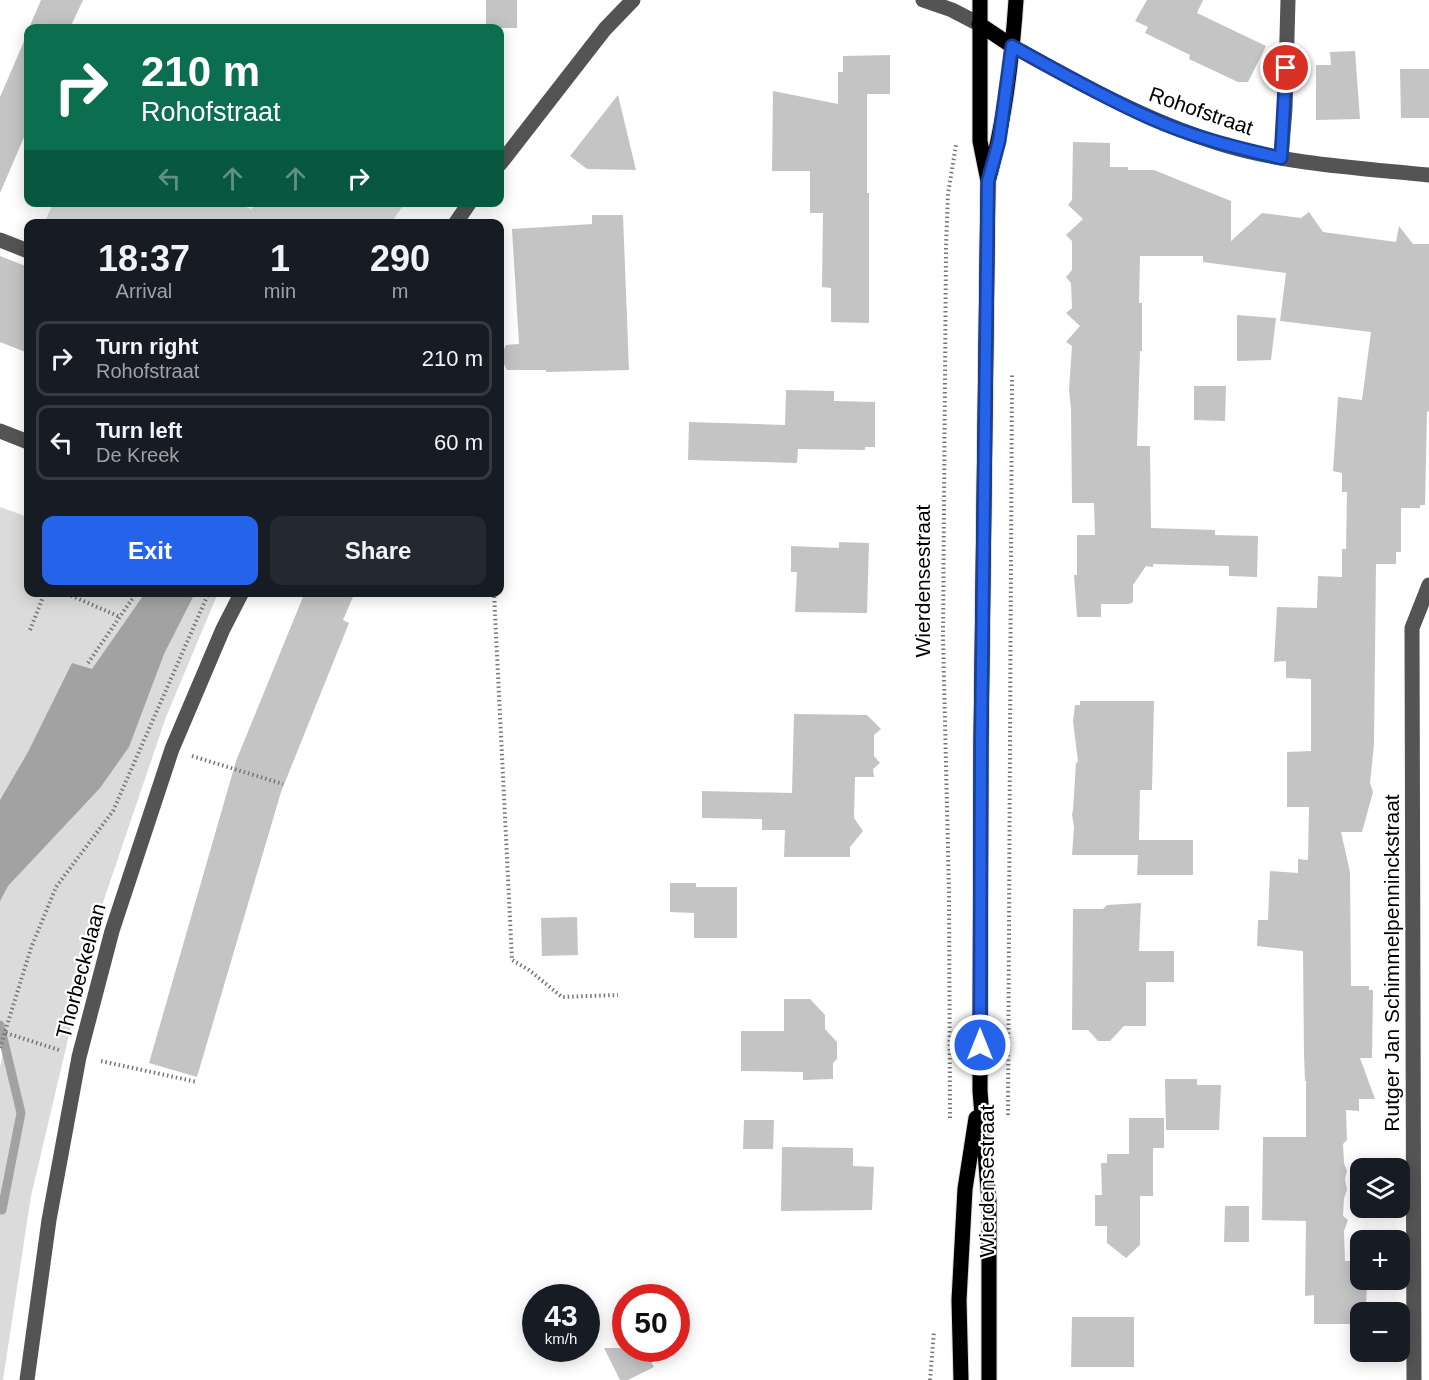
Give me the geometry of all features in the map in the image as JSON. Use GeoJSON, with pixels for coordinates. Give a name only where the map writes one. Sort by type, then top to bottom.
{"type":"FeatureCollection","features":[{"type":"Feature","properties":{"kind":"main road","name":"Wierdensestraat"},"geometry":{"type":"LineString","coordinates":[[980,0],[980,141],[988,181],[981,743],[980,1091],[989,1202],[988,1380]]}},
{"type":"Feature","properties":{"kind":"main road","name":"Wierdensestraat"},"geometry":{"type":"LineString","coordinates":[[988,181],[999,141],[1016,0]]}},
{"type":"Feature","properties":{"kind":"main road","name":"Rohofstraat"},"geometry":{"type":"LineString","coordinates":[[979,24],[1012,46]]}},
{"type":"Feature","properties":{"kind":"main road","name":"Wierdensestraat"},"geometry":{"type":"LineString","coordinates":[[961,1380],[959,1300],[965,1189],[980,1091]]}},
{"type":"Feature","properties":{"kind":"street"},"geometry":{"type":"LineString","coordinates":[[504,159],[605,29],[633,0]]}},
{"type":"Feature","properties":{"kind":"street"},"geometry":{"type":"LineString","coordinates":[[923,0],[952,9],[979,24]]}},
{"type":"Feature","properties":{"kind":"street"},"geometry":{"type":"LineString","coordinates":[[1281,158],[1288,0]]}},
{"type":"Feature","properties":{"kind":"street","name":"Rohofstraat"},"geometry":{"type":"LineString","coordinates":[[1012,46],[1151,118],[1218,143],[1281,158],[1429,175]]}},
{"type":"Feature","properties":{"kind":"street"},"geometry":{"type":"LineString","coordinates":[[0,240],[24,249]]}},
{"type":"Feature","properties":{"kind":"street"},"geometry":{"type":"LineString","coordinates":[[0,431],[24,440]]}},
{"type":"Feature","properties":{"kind":"street","name":"Rutger Jan Schimmelpenninckstraat"},"geometry":{"type":"LineString","coordinates":[[1414,1380],[1412,628],[1429,585]]}},
{"type":"Feature","properties":{"kind":"street","name":"Thorbeckelaan"},"geometry":{"type":"LineString","coordinates":[[27,1380],[49,1220],[79,1057],[112,931],[172,749],[223,629],[239,597]]}},
{"type":"Feature","properties":{"kind":"path","name":"Wierdensestraat"},"geometry":{"type":"LineString","coordinates":[[950,1129],[949,891],[943,626],[946,248],[948,194],[956,140]]}},
{"type":"Feature","properties":{"kind":"path","name":"Wierdensestraat"},"geometry":{"type":"LineString","coordinates":[[1008,1126],[1012,370]]}},
{"type":"Feature","properties":{"kind":"path"},"geometry":{"type":"LineString","coordinates":[[30,630],[43,597]]}},
{"type":"Feature","properties":{"kind":"path"},"geometry":{"type":"LineString","coordinates":[[74,597],[120,617]]}},
{"type":"Feature","properties":{"kind":"path"},"geometry":{"type":"LineString","coordinates":[[88,663],[134,597]]}},
{"type":"Feature","properties":{"kind":"path"},"geometry":{"type":"LineString","coordinates":[[0,1048],[31,948],[56,887],[112,811],[207,597]]}},
{"type":"Feature","properties":{"kind":"path"},"geometry":{"type":"LineString","coordinates":[[494,597],[512,960],[529,970],[562,997],[618,995]]}},
{"type":"Feature","properties":{"kind":"path"},"geometry":{"type":"LineString","coordinates":[[172,749],[283,784]]}},
{"type":"Feature","properties":{"kind":"path"},"geometry":{"type":"LineString","coordinates":[[6,1033],[79,1057],[197,1082]]}},
{"type":"Feature","properties":{"kind":"shaded area"},"geometry":{"type":"Polygon","coordinates":[[[51,207],[246,207],[251,209],[254,207],[402,207],[394,219],[46,219],[51,207]]]}},
{"type":"Feature","properties":{"kind":"shaded area"},"geometry":{"type":"Polygon","coordinates":[[[0,507],[24,516],[24,597],[216,597],[166,717],[94,929],[31,1196],[3,1380],[0,1380],[0,1067],[6,1033],[0,1032],[0,507]]]}},
{"type":"Feature","properties":{"kind":"shaded area"},"geometry":{"type":"Polygon","coordinates":[[[142,597],[193,597],[164,654],[129,747],[100,788],[8,886],[0,901],[0,800],[28,752],[72,663],[92,669],[142,597]]]}},
{"type":"Feature","properties":{"kind":"building"},"geometry":{"type":"Polygon","coordinates":[[[41,0],[83,0],[72,24],[31,24],[41,0]]]}},
{"type":"Feature","properties":{"kind":"building"},"geometry":{"type":"Polygon","coordinates":[[[486,0],[517,0],[517,28],[504,28],[504,24],[486,24],[486,0]]]}},
{"type":"Feature","properties":{"kind":"building"},"geometry":{"type":"Polygon","coordinates":[[[1147,0],[1203,0],[1197,13],[1266,46],[1248,82],[1238,82],[1189,59],[1190,55],[1145,33],[1148,27],[1135,21],[1147,0]]]}},
{"type":"Feature","properties":{"kind":"building"},"geometry":{"type":"Polygon","coordinates":[[[24,41],[24,137],[0,193],[0,97],[24,41]]]}},
{"type":"Feature","properties":{"kind":"building"},"geometry":{"type":"Polygon","coordinates":[[[1355,51],[1360,119],[1316,120],[1316,65],[1331,65],[1330,52],[1355,51]]]}},
{"type":"Feature","properties":{"kind":"building"},"geometry":{"type":"Polygon","coordinates":[[[890,55],[890,94],[867,94],[869,323],[831,322],[831,288],[822,287],[823,213],[810,213],[810,171],[772,171],[773,91],[838,104],[838,72],[843,72],[843,56],[890,55]]]}},
{"type":"Feature","properties":{"kind":"building"},"geometry":{"type":"Polygon","coordinates":[[[1400,69],[1429,69],[1429,118],[1401,118],[1400,69]]]}},
{"type":"Feature","properties":{"kind":"building"},"geometry":{"type":"Polygon","coordinates":[[[618,95],[636,170],[587,169],[570,156],[618,95]]]}},
{"type":"Feature","properties":{"kind":"building"},"geometry":{"type":"Polygon","coordinates":[[[1073,142],[1110,143],[1110,167],[1154,170],[1231,201],[1231,241],[1262,213],[1301,218],[1309,212],[1323,232],[1396,242],[1399,226],[1413,244],[1429,244],[1429,412],[1427,411],[1425,505],[1420,505],[1420,508],[1401,508],[1401,552],[1396,552],[1396,564],[1376,564],[1374,744],[1370,783],[1373,792],[1362,832],[1341,832],[1350,872],[1351,986],[1369,986],[1369,990],[1373,990],[1372,1058],[1360,1058],[1375,1099],[1359,1099],[1359,1111],[1346,1110],[1347,1140],[1343,1144],[1347,1190],[1343,1216],[1348,1220],[1344,1231],[1345,1261],[1350,1261],[1350,1290],[1367,1290],[1366,1302],[1350,1302],[1350,1324],[1314,1324],[1314,1295],[1305,1296],[1306,1221],[1262,1220],[1263,1137],[1306,1137],[1306,1081],[1303,951],[1257,946],[1258,920],[1268,920],[1270,871],[1298,873],[1298,859],[1308,860],[1309,807],[1287,807],[1287,752],[1311,751],[1311,679],[1286,678],[1286,661],[1274,662],[1277,607],[1317,608],[1318,576],[1342,577],[1342,549],[1346,549],[1347,492],[1342,492],[1342,473],[1333,471],[1338,397],[1362,400],[1371,332],[1280,321],[1286,273],[1203,262],[1203,256],[1140,256],[1139,303],[1142,303],[1142,351],[1140,351],[1137,446],[1150,446],[1151,528],[1215,530],[1215,535],[1258,536],[1257,577],[1229,576],[1229,566],[1153,564],[1153,567],[1146,566],[1133,585],[1133,602],[1101,604],[1101,617],[1077,617],[1074,575],[1077,575],[1077,535],[1095,535],[1094,503],[1072,503],[1069,390],[1072,346],[1066,342],[1080,326],[1066,313],[1072,308],[1071,283],[1066,277],[1072,270],[1072,241],[1066,235],[1083,219],[1068,205],[1072,200],[1073,142]]]}},
{"type":"Feature","properties":{"kind":"building"},"geometry":{"type":"Polygon","coordinates":[[[592,215],[623,215],[629,370],[546,372],[546,370],[507,370],[504,364],[504,349],[506,345],[519,344],[512,229],[592,224],[592,215]]]}},
{"type":"Feature","properties":{"kind":"building"},"geometry":{"type":"Polygon","coordinates":[[[0,256],[24,265],[24,351],[0,342],[0,256]]]}},
{"type":"Feature","properties":{"kind":"building"},"geometry":{"type":"Polygon","coordinates":[[[1237,315],[1276,318],[1271,360],[1237,361],[1237,315]]]}},
{"type":"Feature","properties":{"kind":"building"},"geometry":{"type":"Polygon","coordinates":[[[1194,386],[1226,386],[1225,421],[1194,420],[1194,386]]]}},
{"type":"Feature","properties":{"kind":"building"},"geometry":{"type":"Polygon","coordinates":[[[786,390],[834,391],[834,401],[875,402],[875,447],[865,447],[865,450],[798,449],[797,463],[688,460],[689,422],[785,425],[786,390]]]}},
{"type":"Feature","properties":{"kind":"building"},"geometry":{"type":"Polygon","coordinates":[[[839,542],[869,543],[867,613],[795,612],[797,572],[791,572],[791,546],[839,548],[839,542]]]}},
{"type":"Feature","properties":{"kind":"building"},"geometry":{"type":"Polygon","coordinates":[[[303,597],[353,597],[343,620],[349,623],[281,792],[197,1077],[149,1063],[236,761],[303,597]]]}},
{"type":"Feature","properties":{"kind":"building"},"geometry":{"type":"Polygon","coordinates":[[[1080,701],[1154,701],[1152,790],[1140,790],[1139,840],[1193,840],[1193,875],[1137,875],[1138,855],[1072,855],[1074,827],[1072,814],[1076,763],[1078,762],[1073,721],[1075,705],[1080,705],[1080,701]]]}},
{"type":"Feature","properties":{"kind":"building"},"geometry":{"type":"Polygon","coordinates":[[[794,714],[867,715],[881,729],[874,735],[874,756],[880,763],[873,769],[874,777],[855,777],[854,818],[863,831],[850,847],[850,857],[784,857],[785,830],[762,830],[762,819],[702,818],[702,791],[792,793],[794,714]]]}},
{"type":"Feature","properties":{"kind":"building"},"geometry":{"type":"Polygon","coordinates":[[[670,883],[696,883],[696,887],[737,887],[737,938],[694,938],[694,913],[670,912],[670,883]]]}},
{"type":"Feature","properties":{"kind":"building"},"geometry":{"type":"Polygon","coordinates":[[[1141,903],[1139,951],[1174,951],[1174,982],[1146,982],[1146,1026],[1124,1026],[1110,1041],[1098,1041],[1088,1030],[1072,1030],[1073,909],[1103,909],[1107,905],[1141,903]]]}},
{"type":"Feature","properties":{"kind":"building"},"geometry":{"type":"Polygon","coordinates":[[[577,917],[578,955],[542,956],[541,918],[577,917]]]}},
{"type":"Feature","properties":{"kind":"building"},"geometry":{"type":"Polygon","coordinates":[[[784,999],[810,999],[825,1015],[825,1029],[837,1042],[837,1059],[833,1063],[833,1079],[803,1080],[803,1072],[741,1071],[741,1031],[784,1031],[784,999]]]}},
{"type":"Feature","properties":{"kind":"building"},"geometry":{"type":"Polygon","coordinates":[[[1165,1079],[1197,1079],[1197,1085],[1221,1085],[1219,1130],[1166,1130],[1165,1079]]]}},
{"type":"Feature","properties":{"kind":"building"},"geometry":{"type":"Polygon","coordinates":[[[1129,1118],[1164,1118],[1164,1148],[1153,1148],[1153,1196],[1140,1196],[1140,1245],[1126,1258],[1107,1243],[1107,1226],[1095,1226],[1095,1195],[1102,1195],[1101,1163],[1107,1163],[1107,1154],[1129,1154],[1129,1118]]]}},
{"type":"Feature","properties":{"kind":"building"},"geometry":{"type":"Polygon","coordinates":[[[744,1120],[774,1120],[773,1149],[743,1149],[744,1120]]]}},
{"type":"Feature","properties":{"kind":"building"},"geometry":{"type":"Polygon","coordinates":[[[782,1147],[853,1148],[853,1166],[874,1167],[872,1210],[781,1211],[782,1147]]]}},
{"type":"Feature","properties":{"kind":"building"},"geometry":{"type":"Polygon","coordinates":[[[1225,1206],[1249,1206],[1249,1242],[1224,1242],[1225,1206]]]}},
{"type":"Feature","properties":{"kind":"building"},"geometry":{"type":"Polygon","coordinates":[[[1072,1317],[1134,1317],[1134,1367],[1071,1367],[1072,1317]]]}},
{"type":"Feature","properties":{"kind":"building"},"geometry":{"type":"Polygon","coordinates":[[[604,1348],[612,1348],[612,1362],[651,1362],[654,1367],[628,1380],[620,1380],[604,1348]]]}},
{"type":"Feature","properties":{"kind":"waterway"},"geometry":{"type":"LineString","coordinates":[[0,1025],[21,1113],[2,1210]]}},
{"type":"Feature","properties":{"kind":"route"},"geometry":{"type":"LineString","coordinates":[[980,1045],[988,181],[999,141],[1012,46],[1151,118],[1218,143],[1281,158],[1286,68]]}}]}
